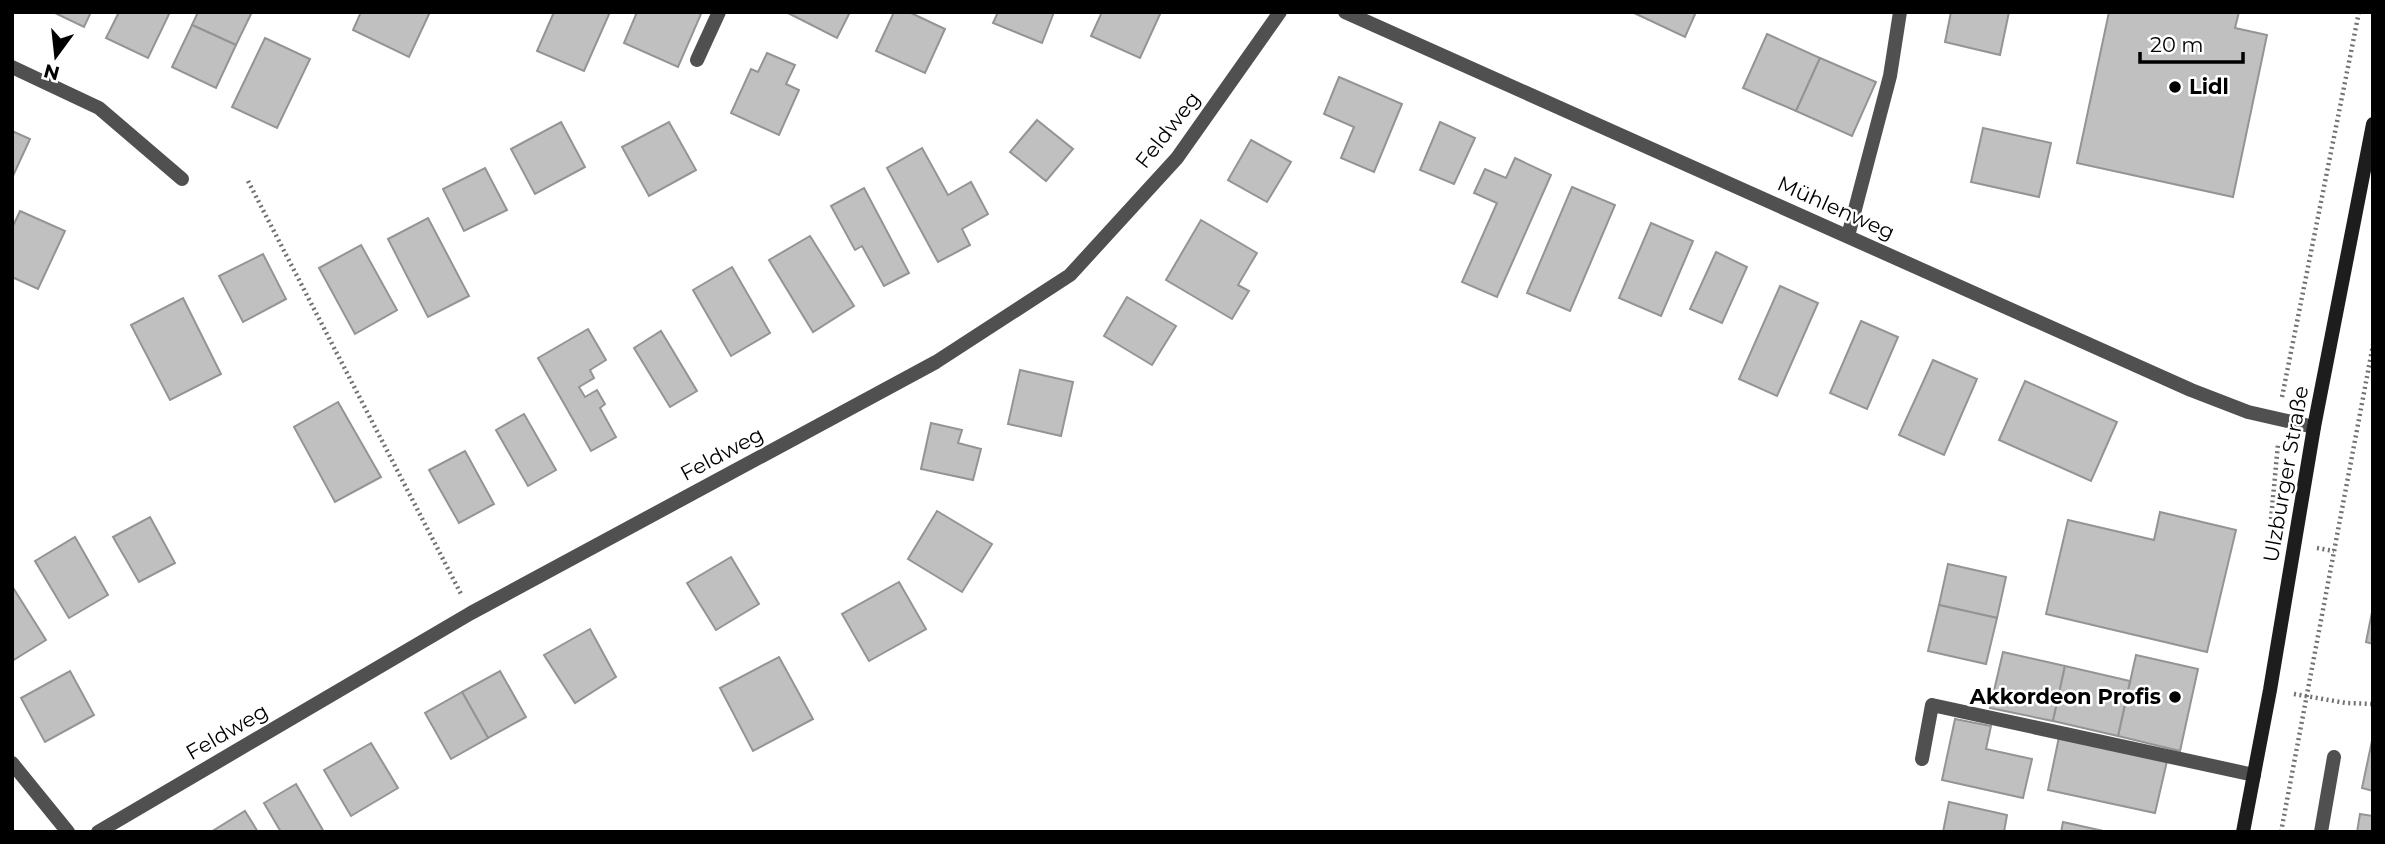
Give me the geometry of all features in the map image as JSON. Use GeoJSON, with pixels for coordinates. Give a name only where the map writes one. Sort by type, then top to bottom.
{"type":"FeatureCollection","features":[{"type":"Feature","properties":{"kind":"main road","name":"Ulzburger Straße"},"geometry":{"type":"LineString","coordinates":[[2243,832],[2314,427],[2372,128]]}},
{"type":"Feature","properties":{"kind":"street"},"geometry":{"type":"LineString","coordinates":[[697,60],[719,12]]}},
{"type":"Feature","properties":{"kind":"street","name":"Feldweg"},"geometry":{"type":"LineString","coordinates":[[98,832],[471,613],[936,362],[1070,275],[1177,158],[1280,12]]}},
{"type":"Feature","properties":{"kind":"street","name":"Mühlenweg"},"geometry":{"type":"LineString","coordinates":[[1345,12],[2191,390],[2248,412],[2314,427]]}},
{"type":"Feature","properties":{"kind":"street"},"geometry":{"type":"LineString","coordinates":[[1848,236],[1890,76],[1900,12]]}},
{"type":"Feature","properties":{"kind":"street"},"geometry":{"type":"LineString","coordinates":[[12,67],[99,108],[182,179]]}},
{"type":"Feature","properties":{"kind":"street"},"geometry":{"type":"LineString","coordinates":[[1922,759],[1932,705],[2254,775]]}},
{"type":"Feature","properties":{"kind":"street"},"geometry":{"type":"LineString","coordinates":[[2320,832],[2334,757]]}},
{"type":"Feature","properties":{"kind":"street"},"geometry":{"type":"LineString","coordinates":[[12,763],[68,832]]}},
{"type":"Feature","properties":{"kind":"path"},"geometry":{"type":"LineString","coordinates":[[2295,544],[2269,538],[2282,399],[2359,12]]}},
{"type":"Feature","properties":{"kind":"path"},"geometry":{"type":"LineString","coordinates":[[248,181],[471,613]]}},
{"type":"Feature","properties":{"kind":"path"},"geometry":{"type":"LineString","coordinates":[[2281,832],[2373,345]]}},
{"type":"Feature","properties":{"kind":"path"},"geometry":{"type":"LineString","coordinates":[[2306,696],[2346,703],[2373,704]]}},
{"type":"Feature","properties":{"kind":"building"},"geometry":{"type":"Polygon","coordinates":[[[53,12],[91,12],[84,27],[53,12]]]}},
{"type":"Feature","properties":{"kind":"building"},"geometry":{"type":"Polygon","coordinates":[[[119,12],[170,12],[148,58],[106,38],[119,12]]]}},
{"type":"Feature","properties":{"kind":"building"},"geometry":{"type":"Polygon","coordinates":[[[198,12],[252,12],[236,45],[192,25],[198,12]]]}},
{"type":"Feature","properties":{"kind":"building"},"geometry":{"type":"Polygon","coordinates":[[[361,12],[430,12],[409,57],[353,30],[361,12]]]}},
{"type":"Feature","properties":{"kind":"building"},"geometry":{"type":"Polygon","coordinates":[[[554,12],[610,12],[584,71],[537,51],[554,12]]]}},
{"type":"Feature","properties":{"kind":"building"},"geometry":{"type":"Polygon","coordinates":[[[637,12],[701,14],[678,67],[624,43],[637,12]]]}},
{"type":"Feature","properties":{"kind":"building"},"geometry":{"type":"Polygon","coordinates":[[[786,12],[850,12],[837,38],[786,12]]]}},
{"type":"Feature","properties":{"kind":"building"},"geometry":{"type":"Polygon","coordinates":[[[894,12],[909,12],[945,29],[925,73],[876,51],[894,12]]]}},
{"type":"Feature","properties":{"kind":"building"},"geometry":{"type":"Polygon","coordinates":[[[998,12],[1054,12],[1042,43],[993,23],[998,12]]]}},
{"type":"Feature","properties":{"kind":"building"},"geometry":{"type":"Polygon","coordinates":[[[1102,12],[1161,12],[1140,58],[1091,36],[1102,12]]]}},
{"type":"Feature","properties":{"kind":"building"},"geometry":{"type":"Polygon","coordinates":[[[1632,12],[1696,12],[1685,37],[1632,12]]]}},
{"type":"Feature","properties":{"kind":"building"},"geometry":{"type":"Polygon","coordinates":[[[1951,12],[2009,12],[2000,55],[1945,42],[1951,12]]]}},
{"type":"Feature","properties":{"kind":"building","name":"Lidl"},"geometry":{"type":"Polygon","coordinates":[[[2109,12],[2239,12],[2235,28],[2267,35],[2233,197],[2077,163],[2109,12]]]}},
{"type":"Feature","properties":{"kind":"building"},"geometry":{"type":"Polygon","coordinates":[[[192,25],[236,45],[216,88],[172,67],[192,25]]]}},
{"type":"Feature","properties":{"kind":"building"},"geometry":{"type":"Polygon","coordinates":[[[1767,34],[1820,58],[1796,111],[1743,88],[1767,34]]]}},
{"type":"Feature","properties":{"kind":"building"},"geometry":{"type":"Polygon","coordinates":[[[265,38],[310,59],[277,128],[232,107],[265,38]]]}},
{"type":"Feature","properties":{"kind":"building"},"geometry":{"type":"Polygon","coordinates":[[[767,53],[795,65],[786,84],[799,90],[779,135],[731,113],[751,69],[758,72],[767,53]]]}},
{"type":"Feature","properties":{"kind":"building"},"geometry":{"type":"Polygon","coordinates":[[[1820,58],[1876,82],[1852,136],[1796,111],[1820,58]]]}},
{"type":"Feature","properties":{"kind":"building"},"geometry":{"type":"Polygon","coordinates":[[[1339,77],[1402,104],[1374,172],[1341,158],[1354,127],[1324,114],[1339,77]]]}},
{"type":"Feature","properties":{"kind":"building"},"geometry":{"type":"Polygon","coordinates":[[[1037,120],[1073,149],[1046,181],[1010,152],[1037,120]]]}},
{"type":"Feature","properties":{"kind":"building"},"geometry":{"type":"Polygon","coordinates":[[[561,122],[585,167],[535,194],[511,149],[561,122]]]}},
{"type":"Feature","properties":{"kind":"building"},"geometry":{"type":"Polygon","coordinates":[[[669,122],[696,170],[649,196],[622,147],[669,122]]]}},
{"type":"Feature","properties":{"kind":"building"},"geometry":{"type":"Polygon","coordinates":[[[1440,122],[1475,138],[1454,184],[1420,170],[1440,122]]]}},
{"type":"Feature","properties":{"kind":"building"},"geometry":{"type":"Polygon","coordinates":[[[1983,128],[2051,143],[2039,197],[1971,182],[1983,128]]]}},
{"type":"Feature","properties":{"kind":"building"},"geometry":{"type":"Polygon","coordinates":[[[12,131],[30,139],[12,178],[12,131]]]}},
{"type":"Feature","properties":{"kind":"building"},"geometry":{"type":"Polygon","coordinates":[[[1251,140],[1291,162],[1267,202],[1228,180],[1251,140]]]}},
{"type":"Feature","properties":{"kind":"building"},"geometry":{"type":"Polygon","coordinates":[[[922,148],[948,195],[971,182],[988,214],[962,229],[970,245],[938,262],[887,168],[922,148]]]}},
{"type":"Feature","properties":{"kind":"building"},"geometry":{"type":"Polygon","coordinates":[[[1515,158],[1551,175],[1497,297],[1462,282],[1497,203],[1474,193],[1485,169],[1506,178],[1515,158]]]}},
{"type":"Feature","properties":{"kind":"building"},"geometry":{"type":"Polygon","coordinates":[[[485,168],[507,210],[464,231],[443,189],[485,168]]]}},
{"type":"Feature","properties":{"kind":"building"},"geometry":{"type":"Polygon","coordinates":[[[1572,187],[1615,205],[1570,311],[1527,293],[1572,187]]]}},
{"type":"Feature","properties":{"kind":"building"},"geometry":{"type":"Polygon","coordinates":[[[864,188],[909,273],[884,286],[862,246],[855,250],[831,206],[864,188]]]}},
{"type":"Feature","properties":{"kind":"building"},"geometry":{"type":"Polygon","coordinates":[[[20,211],[65,231],[38,289],[12,277],[12,228],[20,211]]]}},
{"type":"Feature","properties":{"kind":"building"},"geometry":{"type":"Polygon","coordinates":[[[428,218],[469,296],[428,317],[388,239],[428,218]]]}},
{"type":"Feature","properties":{"kind":"building"},"geometry":{"type":"Polygon","coordinates":[[[1201,220],[1257,253],[1238,285],[1249,291],[1232,319],[1166,280],[1201,220]]]}},
{"type":"Feature","properties":{"kind":"building"},"geometry":{"type":"Polygon","coordinates":[[[1651,223],[1693,241],[1661,316],[1619,298],[1651,223]]]}},
{"type":"Feature","properties":{"kind":"building"},"geometry":{"type":"Polygon","coordinates":[[[810,236],[854,306],[813,332],[769,260],[810,236]]]}},
{"type":"Feature","properties":{"kind":"building"},"geometry":{"type":"Polygon","coordinates":[[[361,245],[397,310],[355,334],[319,268],[361,245]]]}},
{"type":"Feature","properties":{"kind":"building"},"geometry":{"type":"Polygon","coordinates":[[[1716,252],[1747,267],[1722,323],[1690,309],[1716,252]]]}},
{"type":"Feature","properties":{"kind":"building"},"geometry":{"type":"Polygon","coordinates":[[[263,254],[286,299],[243,322],[219,276],[263,254]]]}},
{"type":"Feature","properties":{"kind":"building"},"geometry":{"type":"Polygon","coordinates":[[[732,267],[770,333],[731,356],[693,290],[732,267]]]}},
{"type":"Feature","properties":{"kind":"building"},"geometry":{"type":"Polygon","coordinates":[[[1780,286],[1818,303],[1777,396],[1739,379],[1780,286]]]}},
{"type":"Feature","properties":{"kind":"building"},"geometry":{"type":"Polygon","coordinates":[[[1127,297],[1176,326],[1152,365],[1104,336],[1127,297]]]}},
{"type":"Feature","properties":{"kind":"building"},"geometry":{"type":"Polygon","coordinates":[[[183,298],[221,374],[170,400],[131,325],[183,298]]]}},
{"type":"Feature","properties":{"kind":"building"},"geometry":{"type":"Polygon","coordinates":[[[1861,321],[1898,337],[1867,409],[1830,393],[1861,321]]]}},
{"type":"Feature","properties":{"kind":"building"},"geometry":{"type":"Polygon","coordinates":[[[588,329],[606,360],[590,370],[594,378],[579,387],[585,397],[597,390],[605,404],[600,408],[616,437],[591,451],[538,358],[588,329]]]}},
{"type":"Feature","properties":{"kind":"building"},"geometry":{"type":"Polygon","coordinates":[[[661,331],[697,391],[670,407],[634,348],[661,331]]]}},
{"type":"Feature","properties":{"kind":"building"},"geometry":{"type":"Polygon","coordinates":[[[1933,360],[1977,379],[1944,455],[1899,435],[1933,360]]]}},
{"type":"Feature","properties":{"kind":"building"},"geometry":{"type":"Polygon","coordinates":[[[1020,370],[1073,382],[1061,436],[1008,424],[1020,370]]]}},
{"type":"Feature","properties":{"kind":"building"},"geometry":{"type":"Polygon","coordinates":[[[2025,381],[2117,422],[2091,481],[1999,440],[2025,381]]]}},
{"type":"Feature","properties":{"kind":"building"},"geometry":{"type":"Polygon","coordinates":[[[338,402],[381,477],[335,502],[294,427],[338,402]]]}},
{"type":"Feature","properties":{"kind":"building"},"geometry":{"type":"Polygon","coordinates":[[[524,414],[556,470],[528,486],[496,430],[524,414]]]}},
{"type":"Feature","properties":{"kind":"building"},"geometry":{"type":"Polygon","coordinates":[[[931,423],[962,430],[958,443],[981,449],[973,480],[921,469],[931,423]]]}},
{"type":"Feature","properties":{"kind":"building"},"geometry":{"type":"Polygon","coordinates":[[[465,451],[494,504],[459,523],[429,470],[465,451]]]}},
{"type":"Feature","properties":{"kind":"building"},"geometry":{"type":"Polygon","coordinates":[[[937,511],[992,544],[962,592],[908,559],[937,511]]]}},
{"type":"Feature","properties":{"kind":"building"},"geometry":{"type":"Polygon","coordinates":[[[2160,512],[2236,530],[2207,652],[2046,614],[2068,520],[2154,540],[2160,512]]]}},
{"type":"Feature","properties":{"kind":"building"},"geometry":{"type":"Polygon","coordinates":[[[150,517],[175,563],[139,582],[113,537],[150,517]]]}},
{"type":"Feature","properties":{"kind":"building"},"geometry":{"type":"Polygon","coordinates":[[[75,537],[108,595],[69,618],[35,561],[75,537]]]}},
{"type":"Feature","properties":{"kind":"building"},"geometry":{"type":"Polygon","coordinates":[[[731,557],[759,604],[716,630],[687,583],[731,557]]]}},
{"type":"Feature","properties":{"kind":"building"},"geometry":{"type":"Polygon","coordinates":[[[1948,564],[2006,577],[1997,618],[1939,605],[1948,564]]]}},
{"type":"Feature","properties":{"kind":"building"},"geometry":{"type":"Polygon","coordinates":[[[899,582],[926,629],[869,661],[842,614],[899,582]]]}},
{"type":"Feature","properties":{"kind":"building"},"geometry":{"type":"Polygon","coordinates":[[[12,586],[46,640],[12,661],[12,586]]]}},
{"type":"Feature","properties":{"kind":"building"},"geometry":{"type":"Polygon","coordinates":[[[1939,605],[1997,618],[1986,664],[1928,651],[1939,605]]]}},
{"type":"Feature","properties":{"kind":"building"},"geometry":{"type":"Polygon","coordinates":[[[2373,607],[2373,644],[2366,642],[2373,607]]]}},
{"type":"Feature","properties":{"kind":"building"},"geometry":{"type":"Polygon","coordinates":[[[590,629],[616,677],[575,703],[544,655],[590,629]]]}},
{"type":"Feature","properties":{"kind":"building"},"geometry":{"type":"Polygon","coordinates":[[[2003,652],[2065,666],[2053,721],[1990,708],[2003,652]]]}},
{"type":"Feature","properties":{"kind":"building"},"geometry":{"type":"Polygon","coordinates":[[[2136,655],[2198,669],[2180,751],[2118,736],[2136,655]]]}},
{"type":"Feature","properties":{"kind":"building"},"geometry":{"type":"Polygon","coordinates":[[[779,657],[813,719],[753,751],[720,688],[779,657]]]}},
{"type":"Feature","properties":{"kind":"building"},"geometry":{"type":"Polygon","coordinates":[[[2065,666],[2130,681],[2118,736],[2053,721],[2065,666]]]}},
{"type":"Feature","properties":{"kind":"building"},"geometry":{"type":"Polygon","coordinates":[[[70,671],[94,715],[45,742],[21,698],[70,671]]]}},
{"type":"Feature","properties":{"kind":"building"},"geometry":{"type":"Polygon","coordinates":[[[500,671],[526,717],[488,738],[462,692],[500,671]]]}},
{"type":"Feature","properties":{"kind":"building"},"geometry":{"type":"Polygon","coordinates":[[[462,692],[488,738],[451,759],[425,713],[462,692]]]}},
{"type":"Feature","properties":{"kind":"building"},"geometry":{"type":"Polygon","coordinates":[[[1955,719],[1991,726],[1986,749],[2032,759],[2023,798],[1942,780],[1955,719]]]}},
{"type":"Feature","properties":{"kind":"building"},"geometry":{"type":"Polygon","coordinates":[[[2373,736],[2373,791],[2362,788],[2373,736]]]}},
{"type":"Feature","properties":{"kind":"building"},"geometry":{"type":"Polygon","coordinates":[[[2059,737],[2167,761],[2155,813],[2048,790],[2059,737]]]}},
{"type":"Feature","properties":{"kind":"building"},"geometry":{"type":"Polygon","coordinates":[[[371,743],[398,788],[351,816],[324,770],[371,743]]]}},
{"type":"Feature","properties":{"kind":"building"},"geometry":{"type":"Polygon","coordinates":[[[296,784],[324,832],[281,832],[264,803],[296,784]]]}},
{"type":"Feature","properties":{"kind":"building"},"geometry":{"type":"Polygon","coordinates":[[[1949,802],[2007,815],[2004,832],[1943,832],[1949,802]]]}},
{"type":"Feature","properties":{"kind":"building"},"geometry":{"type":"Polygon","coordinates":[[[245,811],[258,832],[211,832],[245,811]]]}},
{"type":"Feature","properties":{"kind":"building"},"geometry":{"type":"Polygon","coordinates":[[[2360,814],[2373,816],[2373,832],[2357,832],[2360,814]]]}},
{"type":"Feature","properties":{"kind":"building"},"geometry":{"type":"Polygon","coordinates":[[[2063,822],[2108,832],[2061,832],[2063,822]]]}},
{"type":"Feature","properties":{"kind":"place","name":"Lidl"},"geometry":{"type":"Point","coordinates":[2175,87]}},
{"type":"Feature","properties":{"kind":"place","name":"Akkordeon Profis"},"geometry":{"type":"Point","coordinates":[2175,697]}}]}
